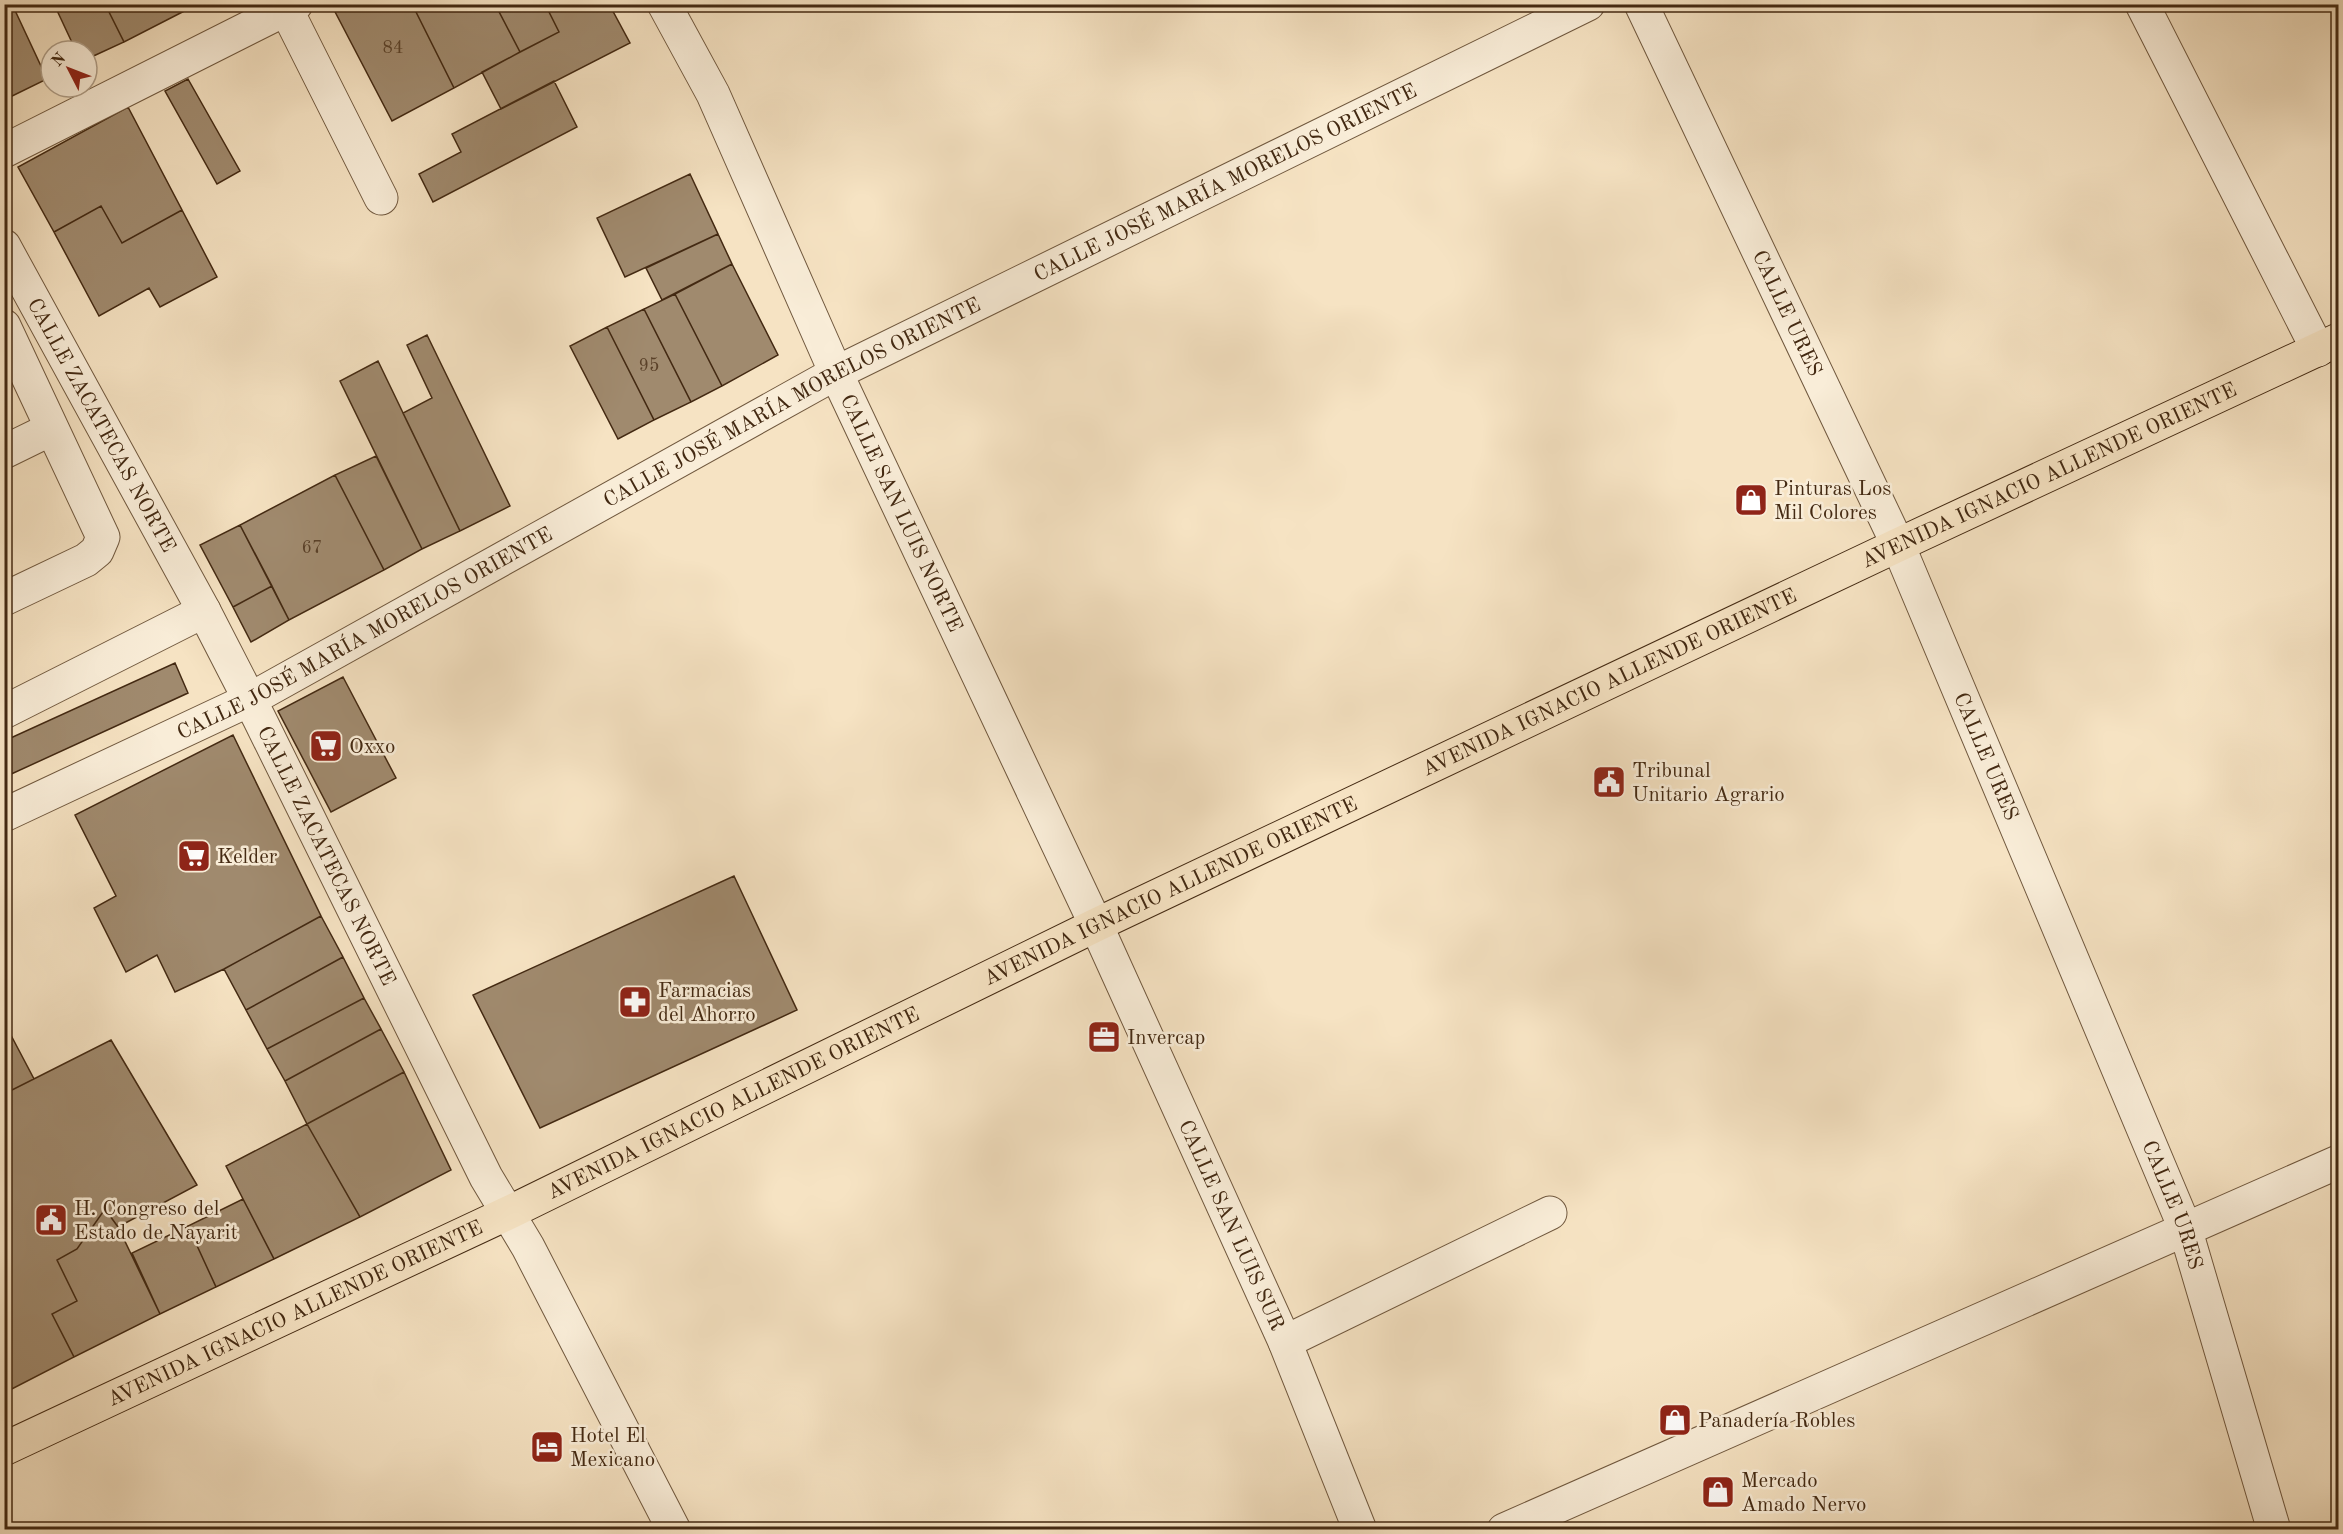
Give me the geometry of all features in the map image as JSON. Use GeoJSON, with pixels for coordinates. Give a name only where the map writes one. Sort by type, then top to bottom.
{"type":"FeatureCollection","features":[{"type":"Feature","properties":{"kind":"main road","name":"AVENIDA IGNACIO ALLENDE ORIENTE"},"geometry":{"type":"LineString","coordinates":[[4,1449],[508,1213],[1096,925],[1898,545],[2328,345]]}},
{"type":"Feature","properties":{"kind":"street","name":"CALLE SAN LUIS NORTE"},"geometry":{"type":"LineString","coordinates":[[664,4],[712,94],[836,373],[1096,925]]}},
{"type":"Feature","properties":{"kind":"street","name":"CALLE JOSÉ MARÍA MORELOS ORIENTE"},"geometry":{"type":"LineString","coordinates":[[4,814],[249,700],[836,373],[1588,4]]}},
{"type":"Feature","properties":{"kind":"street","name":"CALLE URES"},"geometry":{"type":"LineString","coordinates":[[1641,4],[1898,545],[2185,1228],[2274,1530]]}},
{"type":"Feature","properties":{"kind":"street"},"geometry":{"type":"LineString","coordinates":[[2142,4],[2328,345]]}},
{"type":"Feature","properties":{"kind":"street"},"geometry":{"type":"LineString","coordinates":[[4,151],[291,7],[381,198]]}},
{"type":"Feature","properties":{"kind":"street","name":"CALLE ZACATECAS NORTE"},"geometry":{"type":"LineString","coordinates":[[4,246],[204,611],[486,1177],[528,1247],[674,1530]]}},
{"type":"Feature","properties":{"kind":"street"},"geometry":{"type":"LineString","coordinates":[[4,326],[103,537],[97,551],[86,560],[4,600]]}},
{"type":"Feature","properties":{"kind":"street"},"geometry":{"type":"LineString","coordinates":[[4,452],[51,429]]}},
{"type":"Feature","properties":{"kind":"street"},"geometry":{"type":"LineString","coordinates":[[4,712],[204,611]]}},
{"type":"Feature","properties":{"kind":"street","name":"CALLE SAN LUIS SUR"},"geometry":{"type":"LineString","coordinates":[[1096,925],[1285,1342],[1360,1530]]}},
{"type":"Feature","properties":{"kind":"street"},"geometry":{"type":"LineString","coordinates":[[1504,1530],[2338,1162]]}},
{"type":"Feature","properties":{"kind":"street"},"geometry":{"type":"LineString","coordinates":[[1285,1342],[1550,1213]]}},
{"type":"Feature","properties":{"kind":"building"},"geometry":{"type":"Polygon","coordinates":[[[4,4],[12,4],[39,62],[39,83],[4,100],[4,4]]]}},
{"type":"Feature","properties":{"kind":"building"},"geometry":{"type":"Polygon","coordinates":[[[54,4],[105,4],[124,42],[99,53],[99,39],[70,39],[54,4]]]}},
{"type":"Feature","properties":{"kind":"building"},"geometry":{"type":"Polygon","coordinates":[[[105,4],[198,4],[124,42],[105,4]]]}},
{"type":"Feature","properties":{"kind":"building"},"geometry":{"type":"Polygon","coordinates":[[[335,4],[412,4],[454,88],[392,121],[332,6],[335,4]]]}},
{"type":"Feature","properties":{"kind":"building"},"geometry":{"type":"Polygon","coordinates":[[[412,4],[495,4],[520,52],[454,88],[412,4]]]}},
{"type":"Feature","properties":{"kind":"building"},"geometry":{"type":"Polygon","coordinates":[[[495,4],[545,4],[559,32],[520,52],[495,4]]]}},
{"type":"Feature","properties":{"kind":"building"},"geometry":{"type":"Polygon","coordinates":[[[545,4],[609,4],[630,43],[501,109],[482,72],[559,32],[545,4]]]}},
{"type":"Feature","properties":{"kind":"building"},"geometry":{"type":"Polygon","coordinates":[[[188,79],[240,171],[217,184],[165,91],[188,79]]]}},
{"type":"Feature","properties":{"kind":"building"},"geometry":{"type":"Polygon","coordinates":[[[554,81],[577,127],[433,202],[419,174],[461,152],[452,134],[554,81]]]}},
{"type":"Feature","properties":{"kind":"building"},"geometry":{"type":"Polygon","coordinates":[[[128,107],[182,210],[122,243],[101,206],[54,232],[18,167],[128,107]]]}},
{"type":"Feature","properties":{"kind":"building"},"geometry":{"type":"Polygon","coordinates":[[[690,174],[718,234],[625,277],[597,218],[690,174]]]}},
{"type":"Feature","properties":{"kind":"building"},"geometry":{"type":"Polygon","coordinates":[[[101,206],[122,243],[182,210],[217,277],[160,307],[149,288],[99,316],[54,232],[101,206]]]}},
{"type":"Feature","properties":{"kind":"building"},"geometry":{"type":"Polygon","coordinates":[[[718,234],[732,264],[662,300],[646,268],[718,234]]]}},
{"type":"Feature","properties":{"kind":"building"},"geometry":{"type":"Polygon","coordinates":[[[732,264],[778,355],[722,386],[675,294],[732,264]]]}},
{"type":"Feature","properties":{"kind":"building"},"geometry":{"type":"Polygon","coordinates":[[[675,294],[722,386],[691,402],[644,309],[675,294]]]}},
{"type":"Feature","properties":{"kind":"building"},"geometry":{"type":"Polygon","coordinates":[[[644,309],[691,402],[654,420],[607,327],[644,309]]]}},
{"type":"Feature","properties":{"kind":"building"},"geometry":{"type":"Polygon","coordinates":[[[607,327],[654,420],[618,439],[570,346],[607,327]]]}},
{"type":"Feature","properties":{"kind":"building"},"geometry":{"type":"Polygon","coordinates":[[[427,335],[510,506],[460,531],[403,413],[432,398],[407,345],[427,335]]]}},
{"type":"Feature","properties":{"kind":"building"},"geometry":{"type":"Polygon","coordinates":[[[378,361],[460,531],[422,549],[340,381],[378,361]]]}},
{"type":"Feature","properties":{"kind":"building"},"geometry":{"type":"Polygon","coordinates":[[[376,456],[422,549],[384,570],[335,475],[376,456]]]}},
{"type":"Feature","properties":{"kind":"building"},"geometry":{"type":"Polygon","coordinates":[[[335,475],[384,570],[289,620],[240,525],[335,475]]]}},
{"type":"Feature","properties":{"kind":"building"},"geometry":{"type":"Polygon","coordinates":[[[240,525],[272,586],[233,607],[200,545],[240,525]]]}},
{"type":"Feature","properties":{"kind":"building"},"geometry":{"type":"Polygon","coordinates":[[[272,586],[289,620],[251,642],[233,607],[272,586]]]}},
{"type":"Feature","properties":{"kind":"building"},"geometry":{"type":"Polygon","coordinates":[[[175,663],[188,693],[7,776],[4,770],[4,741],[175,663]]]}},
{"type":"Feature","properties":{"kind":"building"},"geometry":{"type":"Polygon","coordinates":[[[343,677],[396,778],[331,812],[278,711],[343,677]]]}},
{"type":"Feature","properties":{"kind":"building","name":"Kelder"},"geometry":{"type":"Polygon","coordinates":[[[233,735],[321,916],[224,969],[175,992],[157,955],[126,972],[94,908],[116,896],[75,815],[233,735]]]}},
{"type":"Feature","properties":{"kind":"building","name":"Farmacias del Ahorro"},"geometry":{"type":"Polygon","coordinates":[[[734,876],[797,1010],[540,1128],[473,995],[734,876]]]}},
{"type":"Feature","properties":{"kind":"building"},"geometry":{"type":"Polygon","coordinates":[[[321,916],[343,957],[246,1010],[224,969],[321,916]]]}},
{"type":"Feature","properties":{"kind":"building"},"geometry":{"type":"Polygon","coordinates":[[[343,957],[364,998],[267,1049],[246,1010],[343,957]]]}},
{"type":"Feature","properties":{"kind":"building"},"geometry":{"type":"Polygon","coordinates":[[[364,998],[381,1029],[285,1081],[267,1049],[364,998]]]}},
{"type":"Feature","properties":{"kind":"building"},"geometry":{"type":"Polygon","coordinates":[[[4,1022],[34,1079],[4,1094],[4,1022]]]}},
{"type":"Feature","properties":{"kind":"building"},"geometry":{"type":"Polygon","coordinates":[[[381,1029],[404,1072],[307,1124],[285,1081],[381,1029]]]}},
{"type":"Feature","properties":{"kind":"building","name":"H. Congreso del Estado de Nayarit"},"geometry":{"type":"Polygon","coordinates":[[[111,1040],[197,1185],[118,1227],[105,1209],[77,1249],[57,1260],[77,1301],[52,1314],[74,1357],[4,1393],[4,1094],[111,1040]]]}},
{"type":"Feature","properties":{"kind":"building"},"geometry":{"type":"Polygon","coordinates":[[[404,1072],[451,1170],[360,1217],[307,1124],[404,1072]]]}},
{"type":"Feature","properties":{"kind":"building"},"geometry":{"type":"Polygon","coordinates":[[[307,1124],[360,1217],[274,1259],[226,1166],[307,1124]]]}},
{"type":"Feature","properties":{"kind":"building"},"geometry":{"type":"Polygon","coordinates":[[[243,1199],[274,1259],[216,1287],[188,1226],[243,1199]]]}},
{"type":"Feature","properties":{"kind":"building"},"geometry":{"type":"Polygon","coordinates":[[[105,1209],[118,1227],[160,1314],[74,1357],[52,1314],[77,1301],[57,1260],[77,1249],[105,1209]]]}},
{"type":"Feature","properties":{"kind":"building"},"geometry":{"type":"Polygon","coordinates":[[[188,1226],[216,1287],[160,1314],[132,1253],[188,1226]]]}},
{"type":"Feature","properties":{"kind":"place","name":"Pinturas Los Mil Colores"},"geometry":{"type":"Point","coordinates":[1751,500]}},
{"type":"Feature","properties":{"kind":"place","name":"Oxxo"},"geometry":{"type":"Point","coordinates":[326,746]}},
{"type":"Feature","properties":{"kind":"place","name":"Tribunal Unitario Agrario"},"geometry":{"type":"Point","coordinates":[1609,782]}},
{"type":"Feature","properties":{"kind":"place","name":"Kelder"},"geometry":{"type":"Point","coordinates":[194,856]}},
{"type":"Feature","properties":{"kind":"place","name":"Farmacias del Ahorro"},"geometry":{"type":"Point","coordinates":[635,1002]}},
{"type":"Feature","properties":{"kind":"place","name":"Invercap"},"geometry":{"type":"Point","coordinates":[1104,1037]}},
{"type":"Feature","properties":{"kind":"place","name":"H. Congreso del Estado de Nayarit"},"geometry":{"type":"Point","coordinates":[51,1220]}},
{"type":"Feature","properties":{"kind":"place","name":"Panadería Robles"},"geometry":{"type":"Point","coordinates":[1675,1420]}},
{"type":"Feature","properties":{"kind":"place","name":"Hotel El Mexicano"},"geometry":{"type":"Point","coordinates":[547,1447]}},
{"type":"Feature","properties":{"kind":"place","name":"Mercado Amado Nervo"},"geometry":{"type":"Point","coordinates":[1718,1492]}}]}
